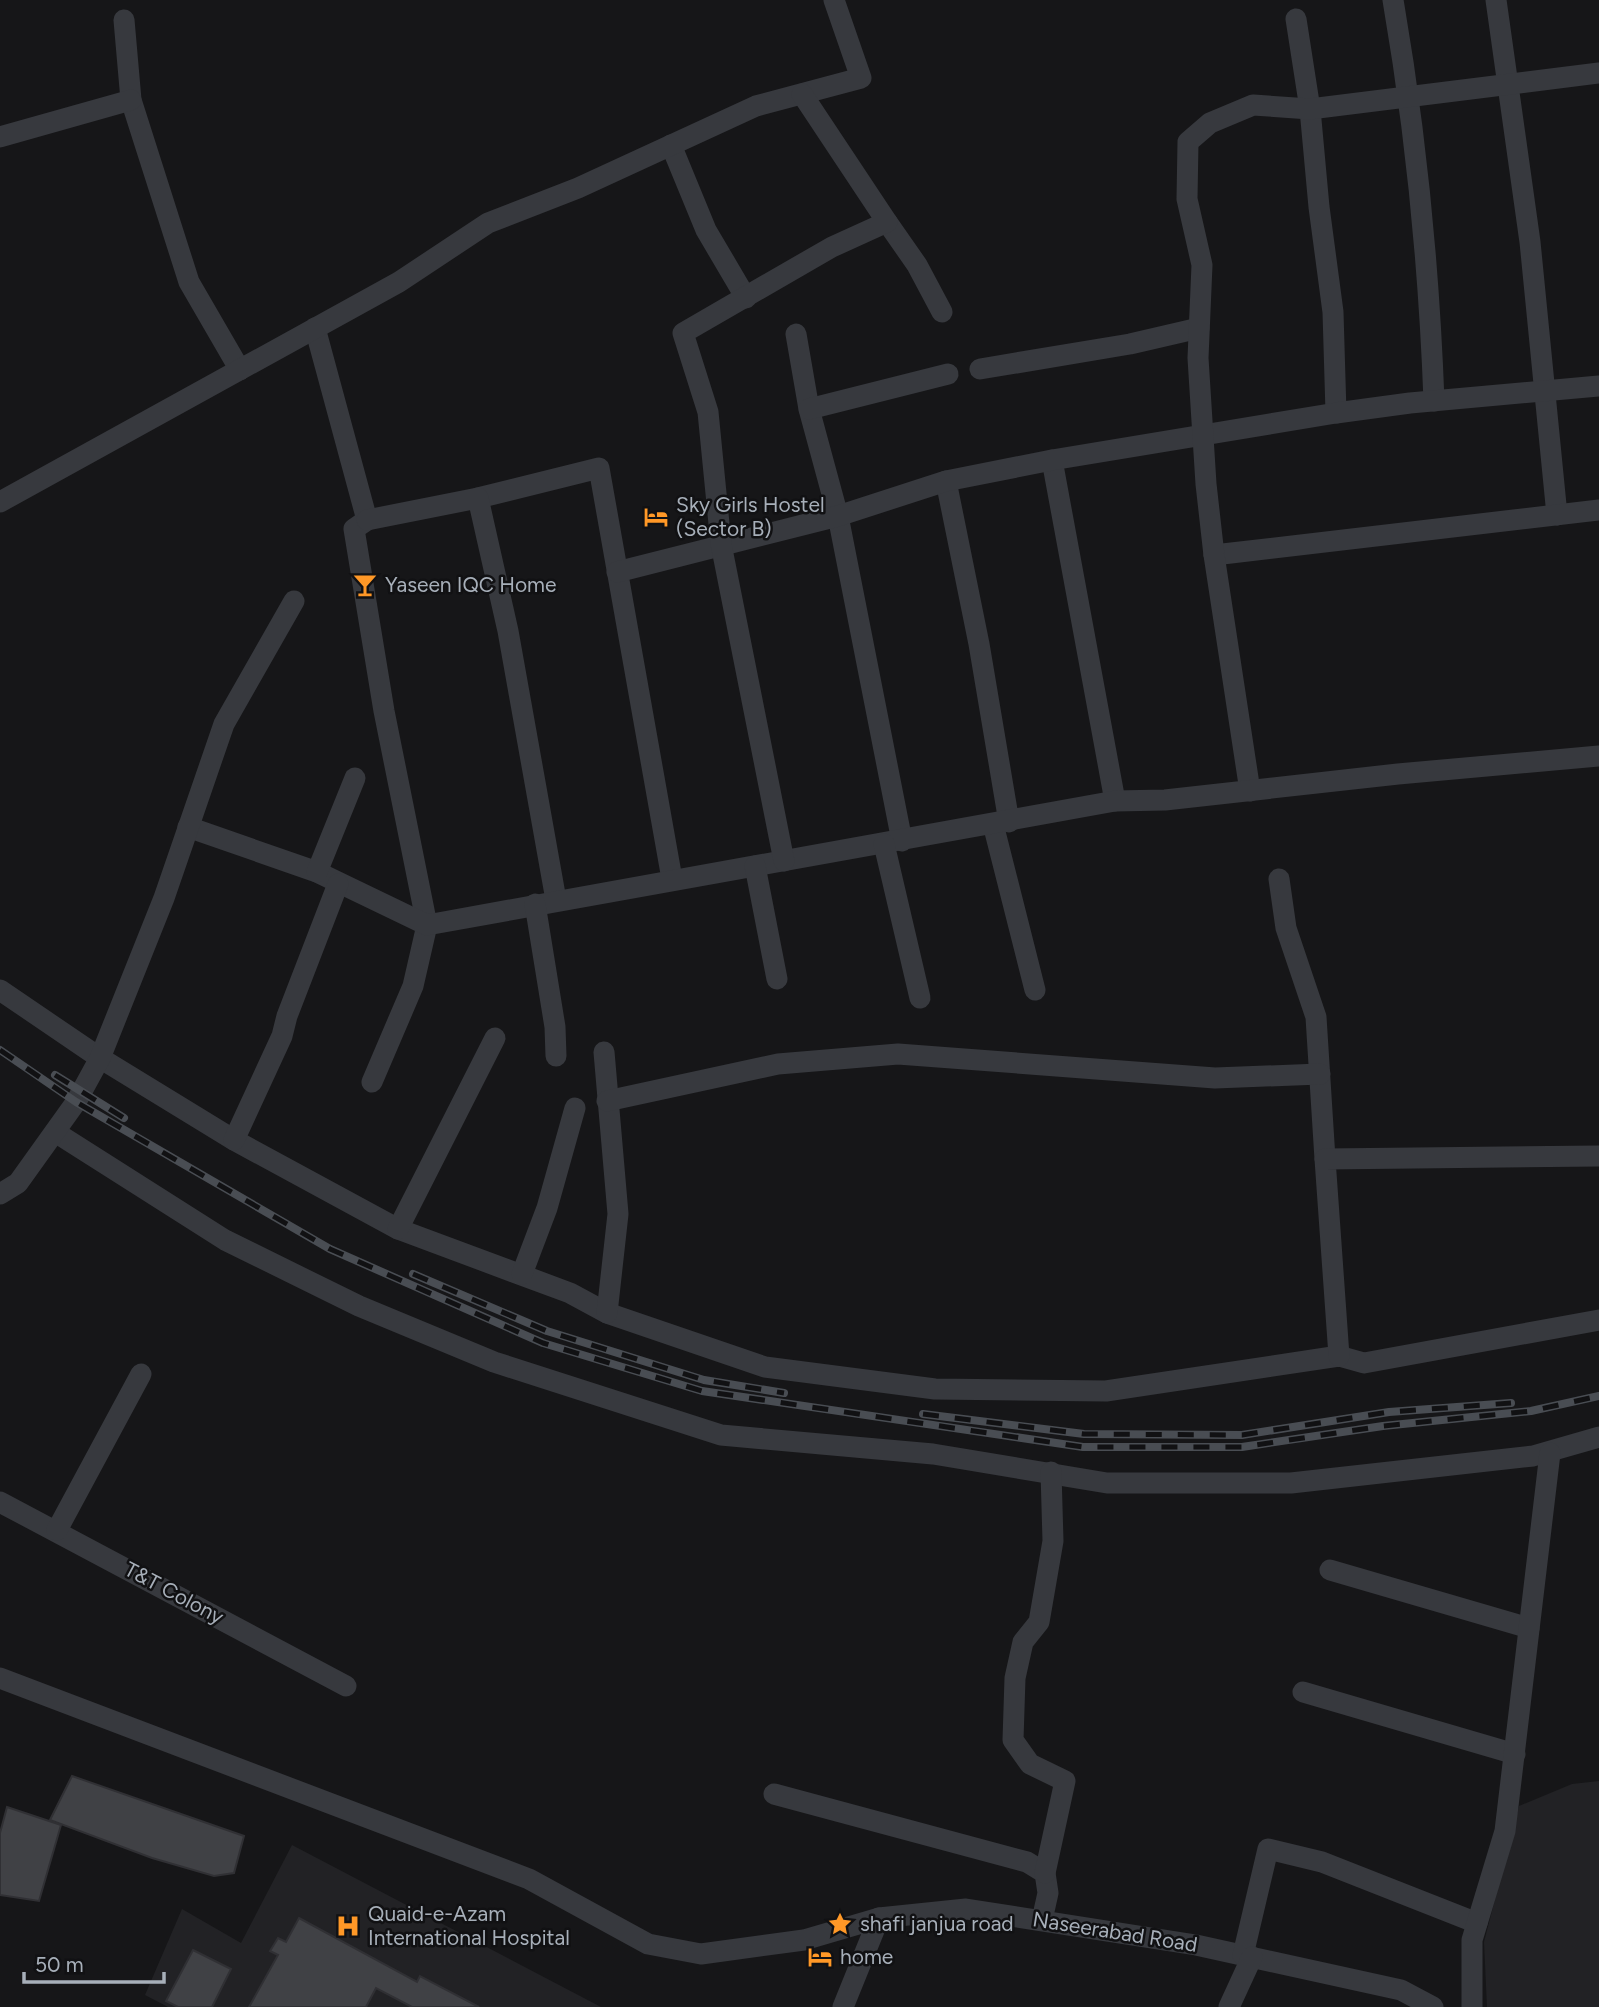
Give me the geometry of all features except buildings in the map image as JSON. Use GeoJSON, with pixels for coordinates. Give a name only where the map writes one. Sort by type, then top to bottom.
{"type":"FeatureCollection","features":[{"type":"Feature","properties":{"kind":"street"},"geometry":{"type":"LineString","coordinates":[[0,502],[399,282],[488,223],[578,188],[756,106],[861,78],[834,0]]}},
{"type":"Feature","properties":{"kind":"street"},"geometry":{"type":"LineString","coordinates":[[1393,0],[1410,96],[1429,277],[1434,401]]}},
{"type":"Feature","properties":{"kind":"street"},"geometry":{"type":"LineString","coordinates":[[1496,0],[1547,392],[1557,515]]}},
{"type":"Feature","properties":{"kind":"street"},"geometry":{"type":"LineString","coordinates":[[1296,19],[1310,109],[1319,208],[1333,312],[1336,413]]}},
{"type":"Feature","properties":{"kind":"street"},"geometry":{"type":"LineString","coordinates":[[124,20],[131,100],[189,282],[240,370]]}},
{"type":"Feature","properties":{"kind":"street"},"geometry":{"type":"LineString","coordinates":[[1250,791],[1214,555],[1202,433],[1199,328],[1202,265],[1187,199],[1188,142],[1210,123],[1253,105],[1310,109],[1599,73]]}},
{"type":"Feature","properties":{"kind":"street"},"geometry":{"type":"LineString","coordinates":[[802,94],[917,264],[942,312]]}},
{"type":"Feature","properties":{"kind":"street"},"geometry":{"type":"LineString","coordinates":[[0,137],[131,100]]}},
{"type":"Feature","properties":{"kind":"street"},"geometry":{"type":"LineString","coordinates":[[671,145],[706,230],[746,298]]}},
{"type":"Feature","properties":{"kind":"street"},"geometry":{"type":"LineString","coordinates":[[784,861],[722,544],[708,412],[683,333],[832,247],[887,222]]}},
{"type":"Feature","properties":{"kind":"street"},"geometry":{"type":"LineString","coordinates":[[316,328],[367,520]]}},
{"type":"Feature","properties":{"kind":"street"},"geometry":{"type":"LineString","coordinates":[[980,369],[1130,344],[1199,328]]}},
{"type":"Feature","properties":{"kind":"street"},"geometry":{"type":"LineString","coordinates":[[796,334],[809,409],[838,516],[920,998]]}},
{"type":"Feature","properties":{"kind":"street"},"geometry":{"type":"LineString","coordinates":[[809,409],[948,374]]}},
{"type":"Feature","properties":{"kind":"street"},"geometry":{"type":"LineString","coordinates":[[618,572],[838,516],[946,481],[1052,460],[1202,433],[1336,413],[1599,386]]}},
{"type":"Feature","properties":{"kind":"street"},"geometry":{"type":"LineString","coordinates":[[1052,460],[1115,801]]}},
{"type":"Feature","properties":{"kind":"street"},"geometry":{"type":"LineString","coordinates":[[372,1082],[413,986],[428,925],[384,711],[354,529],[367,520],[478,498],[599,468],[672,879]]}},
{"type":"Feature","properties":{"kind":"street"},"geometry":{"type":"LineString","coordinates":[[946,481],[979,644],[1001,823],[1035,990]]}},
{"type":"Feature","properties":{"kind":"street"},"geometry":{"type":"LineString","coordinates":[[478,498],[508,631],[545,902],[555,1056]]}},
{"type":"Feature","properties":{"kind":"street"},"geometry":{"type":"LineString","coordinates":[[1214,555],[1599,510]]}},
{"type":"Feature","properties":{"kind":"street"},"geometry":{"type":"LineString","coordinates":[[0,1194],[18,1183],[55,1132],[100,1058],[164,898],[224,724],[294,601]]}},
{"type":"Feature","properties":{"kind":"street"},"geometry":{"type":"LineString","coordinates":[[188,827],[317,872],[428,925],[1115,801],[1165,800],[1398,774],[1599,756]]}},
{"type":"Feature","properties":{"kind":"street"},"geometry":{"type":"LineString","coordinates":[[317,872],[355,778]]}},
{"type":"Feature","properties":{"kind":"street"},"geometry":{"type":"LineString","coordinates":[[755,866],[777,979]]}},
{"type":"Feature","properties":{"kind":"street"},"geometry":{"type":"LineString","coordinates":[[1279,879],[1286,928],[1316,1017],[1339,1356]]}},
{"type":"Feature","properties":{"kind":"street"},"geometry":{"type":"LineString","coordinates":[[234,1140],[282,1036],[287,1016],[338,884]]}},
{"type":"Feature","properties":{"kind":"street"},"geometry":{"type":"LineString","coordinates":[[0,990],[100,1058],[234,1140],[398,1229],[570,1293],[607,1313],[765,1367],[935,1389],[1106,1391],[1339,1356],[1364,1363],[1599,1320]]}},
{"type":"Feature","properties":{"kind":"street"},"geometry":{"type":"LineString","coordinates":[[398,1229],[495,1038]]}},
{"type":"Feature","properties":{"kind":"street"},"geometry":{"type":"LineString","coordinates":[[604,1052],[618,1214],[607,1313]]}},
{"type":"Feature","properties":{"kind":"street"},"geometry":{"type":"LineString","coordinates":[[607,1101],[778,1065],[898,1054],[1214,1078],[1320,1074]]}},
{"type":"Feature","properties":{"kind":"street"},"geometry":{"type":"LineString","coordinates":[[522,1274],[547,1208],[575,1108]]}},
{"type":"Feature","properties":{"kind":"street"},"geometry":{"type":"LineString","coordinates":[[55,1132],[225,1240],[359,1306],[494,1362],[721,1435],[933,1454],[1107,1483],[1291,1483],[1550,1453],[1599,1437]]}},
{"type":"Feature","properties":{"kind":"street"},"geometry":{"type":"LineString","coordinates":[[1325,1159],[1599,1156]]}},
{"type":"Feature","properties":{"kind":"street"},"geometry":{"type":"LineString","coordinates":[[57,1530],[141,1374]]}},
{"type":"Feature","properties":{"kind":"street"},"geometry":{"type":"LineString","coordinates":[[1472,2007],[1472,1940],[1505,1831],[1550,1453]]}},
{"type":"Feature","properties":{"kind":"street"},"geometry":{"type":"LineString","coordinates":[[1042,1920],[1048,1893],[1045,1873],[1065,1781],[1030,1763],[1013,1740],[1015,1678],[1023,1642],[1039,1622],[1053,1541],[1051,1472]]}},
{"type":"Feature","properties":{"kind":"street","name":"T&T Colony"},"geometry":{"type":"LineString","coordinates":[[0,1503],[57,1530],[346,1686]]}},
{"type":"Feature","properties":{"kind":"street"},"geometry":{"type":"LineString","coordinates":[[1330,1570],[1530,1628]]}},
{"type":"Feature","properties":{"kind":"street","name":"Naseerabad Road"},"geometry":{"type":"LineString","coordinates":[[0,1678],[529,1879],[648,1944],[701,1954],[804,1940],[879,1918],[966,1909],[1247,1956],[1401,1990],[1433,2007]]}},
{"type":"Feature","properties":{"kind":"street"},"geometry":{"type":"LineString","coordinates":[[1303,1692],[1515,1754]]}},
{"type":"Feature","properties":{"kind":"street"},"geometry":{"type":"LineString","coordinates":[[774,1794],[1027,1862],[1045,1873]]}},
{"type":"Feature","properties":{"kind":"street"},"geometry":{"type":"LineString","coordinates":[[1229,2007],[1247,1956],[1268,1849],[1322,1862],[1477,1923]]}},
{"type":"Feature","properties":{"kind":"street"},"geometry":{"type":"LineString","coordinates":[[843,2007],[879,1918]]}},
{"type":"Feature","properties":{"kind":"shaded area"},"geometry":{"type":"Polygon","coordinates":[[[1599,1781],[1599,2007],[1487,2007],[1484,1942],[1519,1806],[1572,1784],[1599,1781]]]}},
{"type":"Feature","properties":{"kind":"shaded area","name":"Quaid-e-Azam International Hospital"},"geometry":{"type":"Polygon","coordinates":[[[292,1845],[601,2007],[168,2007],[145,1995],[182,1909],[241,1943],[292,1845]]]}},
{"type":"Feature","properties":{"kind":"railway"},"geometry":{"type":"LineString","coordinates":[[0,1050],[76,1102],[330,1249],[543,1343],[702,1391],[1083,1447],[1242,1447],[1383,1426],[1531,1411],[1599,1396]]}},
{"type":"Feature","properties":{"kind":"railway"},"geometry":{"type":"LineString","coordinates":[[55,1075],[124,1118]]}},
{"type":"Feature","properties":{"kind":"railway"},"geometry":{"type":"LineString","coordinates":[[413,1274],[547,1331],[704,1380],[784,1393]]}},
{"type":"Feature","properties":{"kind":"railway"},"geometry":{"type":"LineString","coordinates":[[923,1414],[1084,1434],[1242,1435],[1389,1412],[1511,1403]]}},
{"type":"Feature","properties":{"kind":"place","name":"Sky Girls Hostel (Sector B)"},"geometry":{"type":"Point","coordinates":[656,517]}},
{"type":"Feature","properties":{"kind":"place","name":"Yaseen IQC Home"},"geometry":{"type":"Point","coordinates":[365,585]}},
{"type":"Feature","properties":{"kind":"place","name":"shafi janjua road"},"geometry":{"type":"Point","coordinates":[840,1924]}},
{"type":"Feature","properties":{"kind":"place","name":"Quaid-e-Azam International Hospital"},"geometry":{"type":"Point","coordinates":[348,1926]}},
{"type":"Feature","properties":{"kind":"place","name":"home"},"geometry":{"type":"Point","coordinates":[820,1957]}}]}
